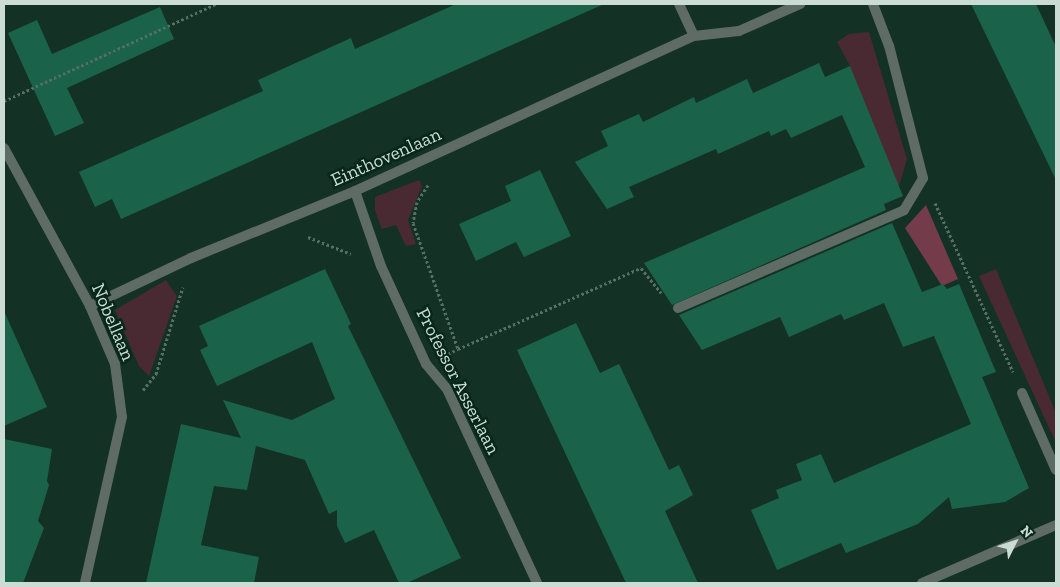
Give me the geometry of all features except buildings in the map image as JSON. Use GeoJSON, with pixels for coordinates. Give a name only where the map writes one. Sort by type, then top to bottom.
{"type":"FeatureCollection","features":[{"type":"Feature","properties":{"kind":"street"},"geometry":{"type":"LineString","coordinates":[[679,4],[694,36]]}},
{"type":"Feature","properties":{"kind":"street","name":"Einthovenlaan"},"geometry":{"type":"LineString","coordinates":[[90,306],[191,258],[355,191],[694,36],[739,31],[800,4]]}},
{"type":"Feature","properties":{"kind":"street"},"geometry":{"type":"LineString","coordinates":[[678,308],[904,210],[924,178],[888,46],[873,4]]}},
{"type":"Feature","properties":{"kind":"street","name":"Nobellaan"},"geometry":{"type":"LineString","coordinates":[[4,148],[90,306],[115,364],[122,417],[85,583]]}},
{"type":"Feature","properties":{"kind":"street","name":"Professor Asserlaan"},"geometry":{"type":"LineString","coordinates":[[355,191],[381,266],[426,364],[446,389],[537,583]]}},
{"type":"Feature","properties":{"kind":"street"},"geometry":{"type":"LineString","coordinates":[[1022,394],[1056,470]]}},
{"type":"Feature","properties":{"kind":"street"},"geometry":{"type":"LineString","coordinates":[[922,583],[1056,525]]}},
{"type":"Feature","properties":{"kind":"path"},"geometry":{"type":"LineString","coordinates":[[4,101],[216,4]]}},
{"type":"Feature","properties":{"kind":"path"},"geometry":{"type":"LineString","coordinates":[[455,146],[418,202],[414,222],[458,348],[641,268],[667,300],[678,308]]}},
{"type":"Feature","properties":{"kind":"path"},"geometry":{"type":"LineString","coordinates":[[924,178],[1022,394]]}},
{"type":"Feature","properties":{"kind":"path"},"geometry":{"type":"LineString","coordinates":[[275,224],[381,266]]}},
{"type":"Feature","properties":{"kind":"path"},"geometry":{"type":"LineString","coordinates":[[122,417],[156,374],[191,258]]}},
{"type":"Feature","properties":{"kind":"shaded area"},"geometry":{"type":"Polygon","coordinates":[[[869,32],[907,159],[899,186],[885,195],[850,66],[837,42],[849,34],[869,32]]]}},
{"type":"Feature","properties":{"kind":"shaded area"},"geometry":{"type":"Polygon","coordinates":[[[419,180],[422,186],[408,220],[416,244],[406,246],[396,225],[382,229],[375,211],[375,197],[419,180]]]}},
{"type":"Feature","properties":{"kind":"shaded area"},"geometry":{"type":"Polygon","coordinates":[[[926,205],[958,279],[942,286],[905,228],[926,205]]]}},
{"type":"Feature","properties":{"kind":"shaded area"},"geometry":{"type":"Polygon","coordinates":[[[996,269],[1056,413],[1056,443],[979,276],[996,269]]]}},
{"type":"Feature","properties":{"kind":"shaded area"},"geometry":{"type":"Polygon","coordinates":[[[166,280],[177,296],[149,376],[139,366],[115,310],[166,280]]]}}]}
